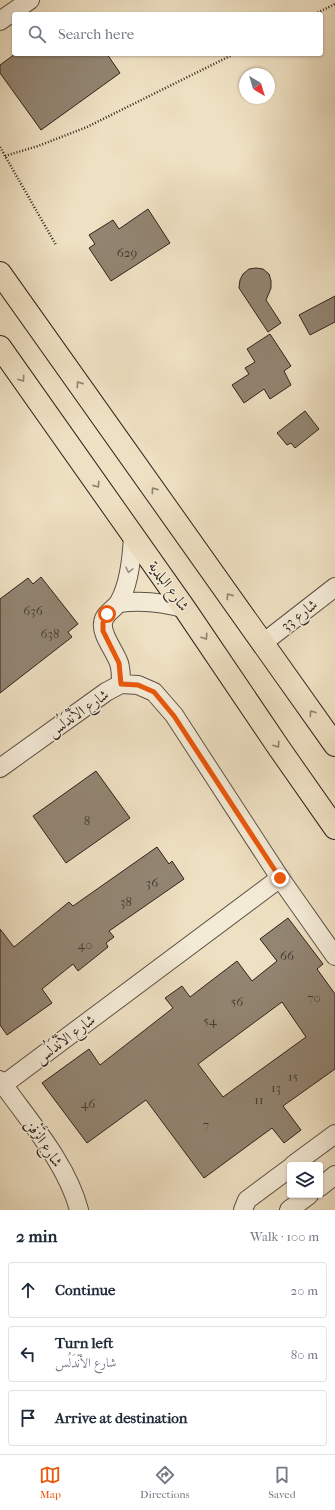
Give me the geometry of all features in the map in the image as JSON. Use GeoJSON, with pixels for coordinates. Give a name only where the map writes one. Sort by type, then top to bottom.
{"type":"FeatureCollection","features":[{"type":"Feature","properties":{"kind":"main road"},"geometry":{"type":"LineString","coordinates":[[0,273],[335,745]]}},
{"type":"Feature","properties":{"kind":"main road","name":"شارع البلدية"},"geometry":{"type":"LineString","coordinates":[[0,347],[186,609],[279,748],[335,828]]}},
{"type":"Feature","properties":{"kind":"street"},"geometry":{"type":"LineString","coordinates":[[0,20],[30,0]]}},
{"type":"Feature","properties":{"kind":"street"},"geometry":{"type":"LineString","coordinates":[[121,684],[119,663],[103,631],[103,623],[107,614],[119,603],[129,570],[133,536]]}},
{"type":"Feature","properties":{"kind":"street","name":"شارع 33"},"geometry":{"type":"LineString","coordinates":[[263,643],[335,587]]}},
{"type":"Feature","properties":{"kind":"street"},"geometry":{"type":"LineString","coordinates":[[119,603],[136,600],[153,601],[186,609]]}},
{"type":"Feature","properties":{"kind":"street","name":"شارع الأنْدَلُس"},"geometry":{"type":"LineString","coordinates":[[0,768],[106,692],[121,684],[138,685],[154,692],[174,716],[280,878],[335,956]]}},
{"type":"Feature","properties":{"kind":"street","name":"شارع الأنْدَلُس"},"geometry":{"type":"LineString","coordinates":[[2,1082],[280,878]]}},
{"type":"Feature","properties":{"kind":"street","name":"شارع الزَّفْن"},"geometry":{"type":"LineString","coordinates":[[2,1082],[56,1158],[71,1185],[79,1210]]}},
{"type":"Feature","properties":{"kind":"street"},"geometry":{"type":"LineString","coordinates":[[298,1162],[335,1134]]}},
{"type":"Feature","properties":{"kind":"street"},"geometry":{"type":"LineString","coordinates":[[244,1210],[247,1200],[287,1170]]}},
{"type":"Feature","properties":{"kind":"street"},"geometry":{"type":"LineString","coordinates":[[323,1185],[335,1176]]}},
{"type":"Feature","properties":{"kind":"street"},"geometry":{"type":"LineString","coordinates":[[289,1210],[305,1198]]}},
{"type":"Feature","properties":{"kind":"path"},"geometry":{"type":"LineString","coordinates":[[319,12],[335,4]]}},
{"type":"Feature","properties":{"kind":"path"},"geometry":{"type":"LineString","coordinates":[[5,156],[44,144],[87,127],[230,56]]}},
{"type":"Feature","properties":{"kind":"path"},"geometry":{"type":"LineString","coordinates":[[0,147],[56,245]]}},
{"type":"Feature","properties":{"kind":"building"},"geometry":{"type":"Polygon","coordinates":[[[12,56],[108,56],[120,73],[41,130],[0,73],[0,65],[12,56]]]}},
{"type":"Feature","properties":{"kind":"building"},"geometry":{"type":"Polygon","coordinates":[[[148,209],[170,243],[111,281],[89,248],[95,244],[89,235],[113,220],[119,229],[148,209]]]}},
{"type":"Feature","properties":{"kind":"building"},"geometry":{"type":"Polygon","coordinates":[[[249,269],[263,269],[269,274],[271,288],[266,300],[281,323],[268,332],[239,288],[240,280],[243,274],[249,269]]]}},
{"type":"Feature","properties":{"kind":"building"},"geometry":{"type":"Polygon","coordinates":[[[335,296],[335,322],[310,335],[299,315],[335,296]]]}},
{"type":"Feature","properties":{"kind":"building"},"geometry":{"type":"Polygon","coordinates":[[[270,334],[291,366],[284,371],[291,385],[270,399],[264,389],[244,403],[232,385],[249,374],[245,368],[255,362],[247,349],[270,334]]]}},
{"type":"Feature","properties":{"kind":"building"},"geometry":{"type":"Polygon","coordinates":[[[305,411],[319,429],[295,448],[291,443],[287,445],[277,433],[305,411]]]}},
{"type":"Feature","properties":{"kind":"building"},"geometry":{"type":"Polygon","coordinates":[[[41,577],[78,624],[68,632],[72,637],[0,693],[0,599],[28,578],[33,584],[41,577]]]}},
{"type":"Feature","properties":{"kind":"building"},"geometry":{"type":"Polygon","coordinates":[[[96,771],[130,818],[66,863],[33,816],[96,771]]]}},
{"type":"Feature","properties":{"kind":"building"},"geometry":{"type":"Polygon","coordinates":[[[157,847],[169,864],[172,861],[184,879],[109,931],[114,937],[106,943],[108,947],[78,971],[73,964],[42,989],[52,1003],[7,1035],[0,1025],[0,929],[14,947],[69,902],[73,906],[157,847]]]}},
{"type":"Feature","properties":{"kind":"building"},"geometry":{"type":"Polygon","coordinates":[[[288,918],[323,964],[317,969],[335,994],[335,1069],[283,1106],[301,1130],[284,1143],[272,1128],[204,1178],[146,1100],[87,1143],[42,1083],[89,1049],[100,1065],[173,1008],[165,998],[182,986],[190,997],[237,961],[252,981],[277,961],[260,939],[288,918]],[[282,1002],[198,1064],[223,1097],[306,1037],[282,1002]]]}},
{"type":"Feature","properties":{"kind":"route"},"geometry":{"type":"LineString","coordinates":[[107,614],[103,623],[103,631],[119,663],[121,684],[138,685],[154,692],[165,704],[280,878]]}}]}
